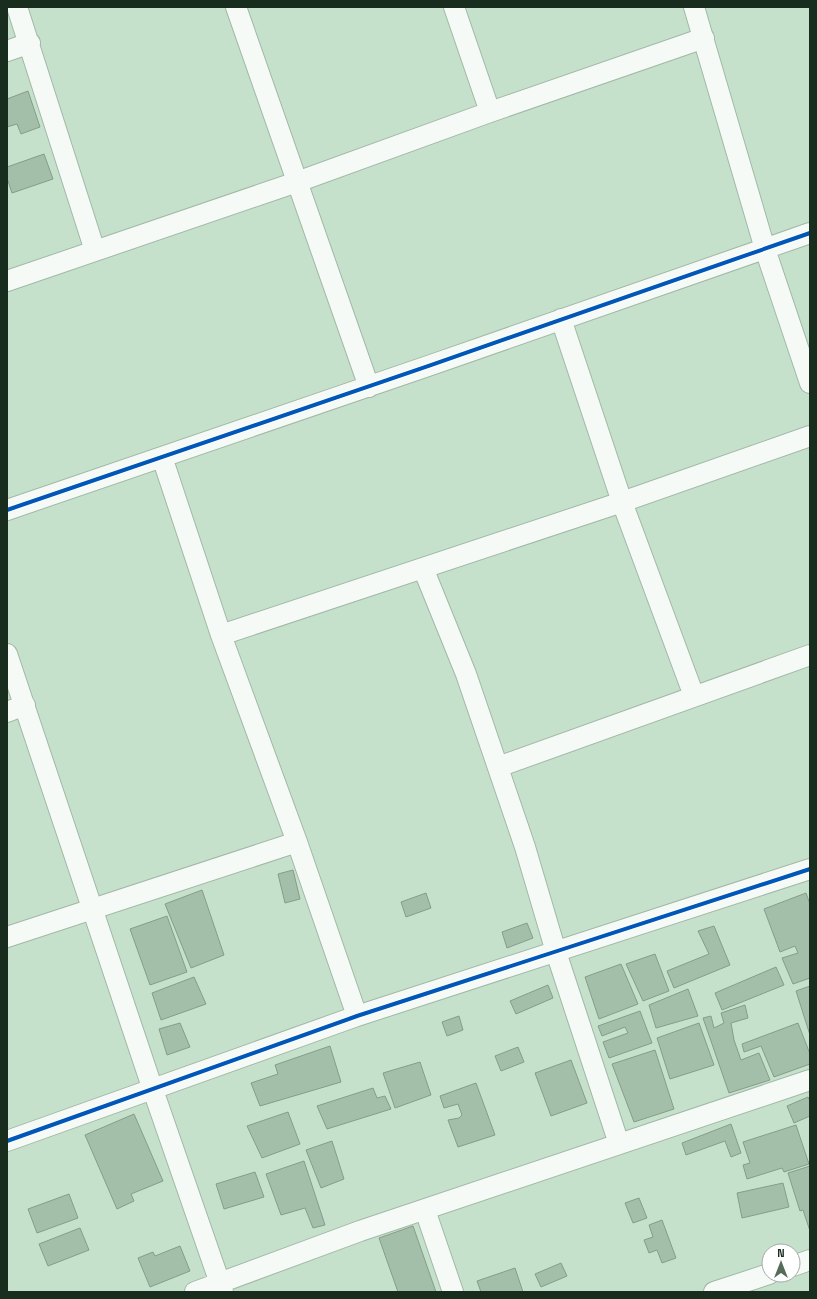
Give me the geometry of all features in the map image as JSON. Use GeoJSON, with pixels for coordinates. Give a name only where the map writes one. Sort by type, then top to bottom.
{"type":"FeatureCollection","features":[{"type":"Feature","properties":{"kind":"street"},"geometry":{"type":"LineString","coordinates":[[18,7],[95,251]]}},
{"type":"Feature","properties":{"kind":"street"},"geometry":{"type":"LineString","coordinates":[[236,7],[369,387]]}},
{"type":"Feature","properties":{"kind":"street"},"geometry":{"type":"LineString","coordinates":[[454,7],[490,112]]}},
{"type":"Feature","properties":{"kind":"street"},"geometry":{"type":"LineString","coordinates":[[694,7],[764,249],[810,383]]}},
{"type":"Feature","properties":{"kind":"street"},"geometry":{"type":"LineString","coordinates":[[7,281],[297,182],[490,112],[704,38]]}},
{"type":"Feature","properties":{"kind":"street"},"geometry":{"type":"LineString","coordinates":[[7,51],[30,43]]}},
{"type":"Feature","properties":{"kind":"street"},"geometry":{"type":"LineString","coordinates":[[7,510],[369,387],[561,319],[810,234]]}},
{"type":"Feature","properties":{"kind":"street"},"geometry":{"type":"LineString","coordinates":[[561,319],[622,502],[694,696]]}},
{"type":"Feature","properties":{"kind":"street"},"geometry":{"type":"LineString","coordinates":[[221,635],[622,502],[810,436]]}},
{"type":"Feature","properties":{"kind":"street"},"geometry":{"type":"LineString","coordinates":[[162,457],[221,635],[297,842],[357,1016]]}},
{"type":"Feature","properties":{"kind":"street"},"geometry":{"type":"LineString","coordinates":[[423,568],[466,674],[498,766],[525,847],[556,952],[619,1144]]}},
{"type":"Feature","properties":{"kind":"street"},"geometry":{"type":"LineString","coordinates":[[7,654],[16,708],[92,908],[222,1288]]}},
{"type":"Feature","properties":{"kind":"street"},"geometry":{"type":"LineString","coordinates":[[498,766],[810,655]]}},
{"type":"Feature","properties":{"kind":"street"},"geometry":{"type":"LineString","coordinates":[[7,937],[297,842]]}},
{"type":"Feature","properties":{"kind":"street"},"geometry":{"type":"LineString","coordinates":[[7,1141],[357,1016],[810,868]]}},
{"type":"Feature","properties":{"kind":"street"},"geometry":{"type":"LineString","coordinates":[[195,1292],[222,1288],[360,1231],[810,1080]]}},
{"type":"Feature","properties":{"kind":"street"},"geometry":{"type":"LineString","coordinates":[[425,1210],[453,1292]]}},
{"type":"Feature","properties":{"kind":"street"},"geometry":{"type":"LineString","coordinates":[[714,1292],[761,1277]]}},
{"type":"Feature","properties":{"kind":"building"},"geometry":{"type":"Polygon","coordinates":[[[28,91],[40,127],[21,134],[17,124],[7,127],[7,99],[28,91]]]}},
{"type":"Feature","properties":{"kind":"building"},"geometry":{"type":"Polygon","coordinates":[[[44,154],[53,179],[12,193],[7,178],[7,167],[44,154]]]}},
{"type":"Feature","properties":{"kind":"building"},"geometry":{"type":"Polygon","coordinates":[[[293,870],[300,899],[285,903],[278,874],[293,870]]]}},
{"type":"Feature","properties":{"kind":"building"},"geometry":{"type":"Polygon","coordinates":[[[202,890],[224,955],[191,968],[165,904],[202,890]]]}},
{"type":"Feature","properties":{"kind":"building"},"geometry":{"type":"Polygon","coordinates":[[[426,893],[431,908],[406,917],[401,902],[426,893]]]}},
{"type":"Feature","properties":{"kind":"building"},"geometry":{"type":"Polygon","coordinates":[[[806,893],[810,904],[810,978],[793,984],[782,958],[798,953],[795,946],[780,952],[764,909],[806,893]]]}},
{"type":"Feature","properties":{"kind":"building"},"geometry":{"type":"Polygon","coordinates":[[[167,916],[187,972],[150,985],[130,929],[167,916]]]}},
{"type":"Feature","properties":{"kind":"building"},"geometry":{"type":"Polygon","coordinates":[[[527,923],[533,938],[507,948],[502,932],[527,923]]]}},
{"type":"Feature","properties":{"kind":"building"},"geometry":{"type":"Polygon","coordinates":[[[714,926],[730,965],[674,988],[667,971],[709,954],[698,931],[714,926]]]}},
{"type":"Feature","properties":{"kind":"building"},"geometry":{"type":"Polygon","coordinates":[[[655,954],[669,991],[643,1001],[626,964],[655,954]]]}},
{"type":"Feature","properties":{"kind":"building"},"geometry":{"type":"Polygon","coordinates":[[[621,964],[638,1004],[599,1019],[585,977],[621,964]]]}},
{"type":"Feature","properties":{"kind":"building"},"geometry":{"type":"Polygon","coordinates":[[[776,967],[784,985],[722,1010],[715,993],[776,967]]]}},
{"type":"Feature","properties":{"kind":"building"},"geometry":{"type":"Polygon","coordinates":[[[194,977],[206,1004],[161,1020],[152,993],[194,977]]]}},
{"type":"Feature","properties":{"kind":"building"},"geometry":{"type":"Polygon","coordinates":[[[548,985],[553,998],[516,1014],[510,1001],[548,985]]]}},
{"type":"Feature","properties":{"kind":"building"},"geometry":{"type":"Polygon","coordinates":[[[810,986],[810,1035],[796,991],[810,986]]]}},
{"type":"Feature","properties":{"kind":"building"},"geometry":{"type":"Polygon","coordinates":[[[688,989],[698,1016],[656,1028],[649,1005],[688,989]]]}},
{"type":"Feature","properties":{"kind":"building"},"geometry":{"type":"Polygon","coordinates":[[[745,1005],[748,1018],[731,1023],[734,1040],[741,1060],[759,1053],[770,1080],[729,1093],[703,1018],[711,1016],[714,1028],[724,1023],[721,1013],[745,1005]]]}},
{"type":"Feature","properties":{"kind":"building"},"geometry":{"type":"Polygon","coordinates":[[[640,1011],[652,1043],[609,1058],[603,1042],[628,1033],[625,1027],[602,1036],[598,1026],[640,1011]]]}},
{"type":"Feature","properties":{"kind":"building"},"geometry":{"type":"Polygon","coordinates":[[[459,1016],[463,1030],[447,1036],[442,1022],[459,1016]]]}},
{"type":"Feature","properties":{"kind":"building"},"geometry":{"type":"Polygon","coordinates":[[[180,1023],[190,1047],[167,1055],[159,1029],[180,1023]]]}},
{"type":"Feature","properties":{"kind":"building"},"geometry":{"type":"Polygon","coordinates":[[[699,1023],[714,1065],[670,1079],[657,1038],[699,1023]]]}},
{"type":"Feature","properties":{"kind":"building"},"geometry":{"type":"Polygon","coordinates":[[[798,1023],[810,1054],[810,1064],[774,1077],[761,1046],[744,1052],[742,1044],[798,1023]]]}},
{"type":"Feature","properties":{"kind":"building"},"geometry":{"type":"Polygon","coordinates":[[[330,1046],[341,1082],[260,1106],[251,1083],[278,1074],[275,1065],[330,1046]]]}},
{"type":"Feature","properties":{"kind":"building"},"geometry":{"type":"Polygon","coordinates":[[[518,1047],[524,1062],[501,1071],[495,1056],[518,1047]]]}},
{"type":"Feature","properties":{"kind":"building"},"geometry":{"type":"Polygon","coordinates":[[[655,1050],[674,1109],[634,1122],[612,1064],[655,1050]]]}},
{"type":"Feature","properties":{"kind":"building"},"geometry":{"type":"Polygon","coordinates":[[[571,1060],[587,1103],[551,1116],[535,1073],[571,1060]]]}},
{"type":"Feature","properties":{"kind":"building"},"geometry":{"type":"Polygon","coordinates":[[[420,1062],[431,1095],[395,1108],[383,1073],[420,1062]]]}},
{"type":"Feature","properties":{"kind":"building"},"geometry":{"type":"Polygon","coordinates":[[[476,1083],[495,1135],[458,1147],[448,1120],[459,1118],[462,1115],[458,1104],[444,1108],[440,1096],[476,1083]]]}},
{"type":"Feature","properties":{"kind":"building"},"geometry":{"type":"Polygon","coordinates":[[[373,1088],[377,1098],[385,1096],[391,1109],[327,1129],[317,1106],[373,1088]]]}},
{"type":"Feature","properties":{"kind":"building"},"geometry":{"type":"Polygon","coordinates":[[[808,1097],[810,1101],[810,1116],[794,1123],[787,1106],[808,1097]]]}},
{"type":"Feature","properties":{"kind":"building"},"geometry":{"type":"Polygon","coordinates":[[[288,1112],[300,1144],[262,1158],[247,1126],[288,1112]]]}},
{"type":"Feature","properties":{"kind":"building"},"geometry":{"type":"Polygon","coordinates":[[[134,1114],[163,1181],[131,1194],[134,1201],[117,1209],[85,1135],[134,1114]]]}},
{"type":"Feature","properties":{"kind":"building"},"geometry":{"type":"Polygon","coordinates":[[[731,1124],[741,1153],[731,1157],[725,1141],[686,1155],[682,1143],[731,1124]]]}},
{"type":"Feature","properties":{"kind":"building"},"geometry":{"type":"Polygon","coordinates":[[[796,1125],[809,1164],[784,1172],[782,1168],[747,1179],[743,1165],[750,1163],[743,1142],[796,1125]]]}},
{"type":"Feature","properties":{"kind":"building"},"geometry":{"type":"Polygon","coordinates":[[[332,1141],[344,1179],[321,1188],[306,1150],[332,1141]]]}},
{"type":"Feature","properties":{"kind":"building"},"geometry":{"type":"Polygon","coordinates":[[[304,1161],[325,1225],[313,1228],[305,1208],[281,1215],[266,1174],[304,1161]]]}},
{"type":"Feature","properties":{"kind":"building"},"geometry":{"type":"Polygon","coordinates":[[[810,1166],[810,1231],[803,1210],[800,1211],[788,1173],[810,1166]]]}},
{"type":"Feature","properties":{"kind":"building"},"geometry":{"type":"Polygon","coordinates":[[[255,1172],[264,1197],[224,1209],[216,1184],[255,1172]]]}},
{"type":"Feature","properties":{"kind":"building"},"geometry":{"type":"Polygon","coordinates":[[[783,1183],[789,1207],[742,1218],[737,1193],[783,1183]]]}},
{"type":"Feature","properties":{"kind":"building"},"geometry":{"type":"Polygon","coordinates":[[[69,1194],[78,1218],[37,1233],[28,1209],[69,1194]]]}},
{"type":"Feature","properties":{"kind":"building"},"geometry":{"type":"Polygon","coordinates":[[[639,1198],[647,1218],[633,1223],[625,1203],[639,1198]]]}},
{"type":"Feature","properties":{"kind":"building"},"geometry":{"type":"Polygon","coordinates":[[[662,1220],[676,1258],[662,1263],[657,1250],[649,1253],[644,1240],[653,1237],[649,1225],[662,1220]]]}},
{"type":"Feature","properties":{"kind":"building"},"geometry":{"type":"Polygon","coordinates":[[[413,1226],[436,1292],[398,1292],[379,1238],[413,1226]]]}},
{"type":"Feature","properties":{"kind":"building"},"geometry":{"type":"Polygon","coordinates":[[[80,1228],[89,1250],[48,1266],[39,1244],[80,1228]]]}},
{"type":"Feature","properties":{"kind":"building"},"geometry":{"type":"Polygon","coordinates":[[[180,1246],[190,1271],[150,1287],[138,1258],[153,1252],[155,1256],[180,1246]]]}},
{"type":"Feature","properties":{"kind":"building"},"geometry":{"type":"Polygon","coordinates":[[[561,1263],[567,1276],[541,1287],[535,1274],[561,1263]]]}},
{"type":"Feature","properties":{"kind":"building"},"geometry":{"type":"Polygon","coordinates":[[[515,1268],[523,1292],[481,1292],[477,1281],[515,1268]]]}},
{"type":"Feature","properties":{"kind":"cycle path"},"geometry":{"type":"LineString","coordinates":[[7,510],[409,373],[810,233]]}},
{"type":"Feature","properties":{"kind":"cycle path"},"geometry":{"type":"LineString","coordinates":[[7,1141],[357,1016],[810,869]]}}]}
